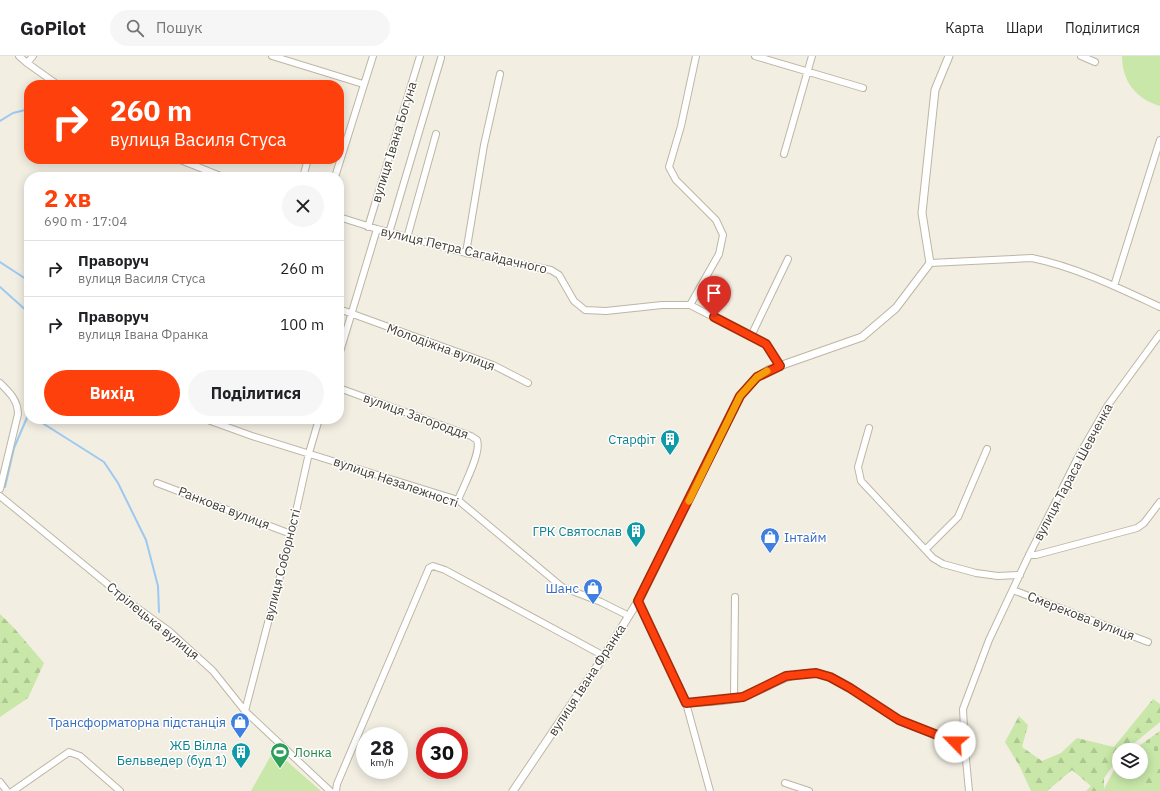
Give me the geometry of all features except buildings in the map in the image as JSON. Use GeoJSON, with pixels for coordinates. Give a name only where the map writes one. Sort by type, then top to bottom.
{"type":"FeatureCollection","features":[{"type":"Feature","properties":{"kind":"street"},"geometry":{"type":"LineString","coordinates":[[19,56],[51,80]]}},
{"type":"Feature","properties":{"kind":"street"},"geometry":{"type":"LineString","coordinates":[[27,63],[33,56]]}},
{"type":"Feature","properties":{"kind":"street"},"geometry":{"type":"LineString","coordinates":[[272,56],[363,84]]}},
{"type":"Feature","properties":{"kind":"street"},"geometry":{"type":"LineString","coordinates":[[344,147],[373,56]]}},
{"type":"Feature","properties":{"kind":"street","name":"вулиця Івана Богуна"},"geometry":{"type":"LineString","coordinates":[[368,227],[420,56]]}},
{"type":"Feature","properties":{"kind":"street"},"geometry":{"type":"LineString","coordinates":[[696,56],[681,126],[668,167],[676,180],[716,220],[724,235],[719,254],[690,305],[766,344],[780,366]]}},
{"type":"Feature","properties":{"kind":"street"},"geometry":{"type":"LineString","coordinates":[[755,56],[862,88]]}},
{"type":"Feature","properties":{"kind":"street"},"geometry":{"type":"LineString","coordinates":[[784,154],[812,56]]}},
{"type":"Feature","properties":{"kind":"street"},"geometry":{"type":"LineString","coordinates":[[950,56],[935,90],[922,213],[930,263],[1032,258],[1047,261],[1114,286],[1160,307]]}},
{"type":"Feature","properties":{"kind":"street"},"geometry":{"type":"LineString","coordinates":[[1081,56],[1095,62]]}},
{"type":"Feature","properties":{"kind":"street"},"geometry":{"type":"LineString","coordinates":[[390,233],[441,58]]}},
{"type":"Feature","properties":{"kind":"street"},"geometry":{"type":"LineString","coordinates":[[466,253],[484,145],[500,74]]}},
{"type":"Feature","properties":{"kind":"street"},"geometry":{"type":"LineString","coordinates":[[408,238],[436,134]]}},
{"type":"Feature","properties":{"kind":"street"},"geometry":{"type":"LineString","coordinates":[[1114,286],[1160,140]]}},
{"type":"Feature","properties":{"kind":"street"},"geometry":{"type":"LineString","coordinates":[[190,164],[210,172]]}},
{"type":"Feature","properties":{"kind":"street","name":"вулиця Петра Сагайдачного"},"geometry":{"type":"LineString","coordinates":[[344,219],[368,227],[466,253],[551,270],[559,275],[574,301],[585,310],[606,311],[662,305],[690,305]]}},
{"type":"Feature","properties":{"kind":"street"},"geometry":{"type":"LineString","coordinates":[[344,340],[377,229]]}},
{"type":"Feature","properties":{"kind":"street"},"geometry":{"type":"LineString","coordinates":[[751,336],[788,259]]}},
{"type":"Feature","properties":{"kind":"street","name":"вулиця Івана Франка"},"geometry":{"type":"LineString","coordinates":[[513,791],[604,656],[638,601],[740,396],[757,377],[780,366],[862,337],[896,308],[930,263]]}},
{"type":"Feature","properties":{"kind":"street","name":"Молодіжна вулиця"},"geometry":{"type":"LineString","coordinates":[[344,311],[493,365],[528,383]]}},
{"type":"Feature","properties":{"kind":"street","name":"вулиця Тараса Шевченка"},"geometry":{"type":"LineString","coordinates":[[969,791],[963,709],[989,640],[1028,555],[1078,457],[1108,405],[1160,334]]}},
{"type":"Feature","properties":{"kind":"street"},"geometry":{"type":"LineString","coordinates":[[0,383],[12,396],[18,406],[18,414],[0,489]]}},
{"type":"Feature","properties":{"kind":"street","name":"вулиця Загороддя"},"geometry":{"type":"LineString","coordinates":[[344,390],[471,436],[477,440],[478,447],[476,457],[458,500]]}},
{"type":"Feature","properties":{"kind":"street","name":"вулиця Незалежності"},"geometry":{"type":"LineString","coordinates":[[219,424],[252,436],[458,500],[562,587],[601,602],[629,616]]}},
{"type":"Feature","properties":{"kind":"street","name":"вулиця Соборності"},"geometry":{"type":"LineString","coordinates":[[245,711],[291,534],[309,453],[318,424]]}},
{"type":"Feature","properties":{"kind":"street"},"geometry":{"type":"LineString","coordinates":[[869,428],[858,467],[861,481],[933,558],[958,569],[998,576],[1020,575]]}},
{"type":"Feature","properties":{"kind":"street"},"geometry":{"type":"LineString","coordinates":[[926,549],[958,517],[987,449]]}},
{"type":"Feature","properties":{"kind":"street","name":"Ранкова вулиця"},"geometry":{"type":"LineString","coordinates":[[157,483],[291,534]]}},
{"type":"Feature","properties":{"kind":"street","name":"Стрілецька вулиця"},"geometry":{"type":"LineString","coordinates":[[0,496],[127,600],[169,631],[213,670],[245,711],[330,791]]}},
{"type":"Feature","properties":{"kind":"street"},"geometry":{"type":"LineString","coordinates":[[1028,555],[1036,555],[1137,528],[1144,523],[1160,502]]}},
{"type":"Feature","properties":{"kind":"street"},"geometry":{"type":"LineString","coordinates":[[336,791],[337,784],[430,568],[436,566],[445,570],[604,656]]}},
{"type":"Feature","properties":{"kind":"street","name":"Смерекова вулиця"},"geometry":{"type":"LineString","coordinates":[[1013,590],[1148,642]]}},
{"type":"Feature","properties":{"kind":"street"},"geometry":{"type":"LineString","coordinates":[[734,698],[735,597]]}},
{"type":"Feature","properties":{"kind":"street"},"geometry":{"type":"LineString","coordinates":[[638,601],[686,703],[710,791]]}},
{"type":"Feature","properties":{"kind":"street"},"geometry":{"type":"LineString","coordinates":[[686,703],[743,697],[786,676],[816,673],[830,677],[850,688],[899,720],[943,737],[965,749]]}},
{"type":"Feature","properties":{"kind":"street"},"geometry":{"type":"LineString","coordinates":[[13,791],[69,752],[80,756],[120,791]]}},
{"type":"Feature","properties":{"kind":"street"},"geometry":{"type":"LineString","coordinates":[[0,782],[7,791]]}},
{"type":"Feature","properties":{"kind":"street"},"geometry":{"type":"LineString","coordinates":[[785,783],[809,791]]}},
{"type":"Feature","properties":{"kind":"green space"},"geometry":{"type":"Polygon","coordinates":[[[1122,56],[1160,56],[1160,106],[1144,99],[1132,88],[1125,73],[1122,56]]]}},
{"type":"Feature","properties":{"kind":"green space"},"geometry":{"type":"Polygon","coordinates":[[[0,614],[44,663],[28,698],[0,717],[0,614]]]}},
{"type":"Feature","properties":{"kind":"green space"},"geometry":{"type":"Polygon","coordinates":[[[1153,699],[1160,704],[1160,722],[1134,743],[1117,743],[1153,699]]]}},
{"type":"Feature","properties":{"kind":"green space"},"geometry":{"type":"Polygon","coordinates":[[[1019,716],[1028,725],[1022,747],[1042,761],[1061,753],[1077,738],[1112,747],[1112,767],[1104,778],[1104,791],[1086,791],[1091,786],[1072,770],[1047,791],[1031,791],[1020,767],[1005,742],[1019,716]]]}},
{"type":"Feature","properties":{"kind":"green space"},"geometry":{"type":"Polygon","coordinates":[[[1160,731],[1160,791],[1103,791],[1112,774],[1112,779],[1148,779],[1148,743],[1147,743],[1160,731]]]}},
{"type":"Feature","properties":{"kind":"green space"},"geometry":{"type":"Polygon","coordinates":[[[1160,731],[1160,755],[1148,750],[1148,743],[1143,743],[1160,731]]]}},
{"type":"Feature","properties":{"kind":"green space","name":"Лонка"},"geometry":{"type":"Polygon","coordinates":[[[274,750],[321,791],[251,791],[274,750]]]}},
{"type":"Feature","properties":{"kind":"green space"},"geometry":{"type":"Polygon","coordinates":[[[1160,769],[1160,786],[1140,783],[1145,779],[1148,779],[1148,777],[1160,769]]]}},
{"type":"Feature","properties":{"kind":"waterway"},"geometry":{"type":"LineString","coordinates":[[0,121],[13,113],[24,110]]}},
{"type":"Feature","properties":{"kind":"waterway"},"geometry":{"type":"LineString","coordinates":[[0,262],[24,278]]}},
{"type":"Feature","properties":{"kind":"waterway"},"geometry":{"type":"LineString","coordinates":[[0,287],[24,309]]}},
{"type":"Feature","properties":{"kind":"waterway"},"geometry":{"type":"LineString","coordinates":[[5,487],[14,448],[24,424]]}},
{"type":"Feature","properties":{"kind":"waterway"},"geometry":{"type":"LineString","coordinates":[[44,424],[104,462],[118,483],[146,540],[158,586],[159,612]]}},
{"type":"Feature","properties":{"kind":"slow traffic"},"geometry":{"type":"LineString","coordinates":[[689,501],[740,396],[757,377],[767,371]]}},
{"type":"Feature","properties":{"kind":"place","name":"Старфіт"},"geometry":{"type":"Point","coordinates":[670,456]}},
{"type":"Feature","properties":{"kind":"place","name":"ГРК Святослав"},"geometry":{"type":"Point","coordinates":[636,548]}},
{"type":"Feature","properties":{"kind":"place","name":"Інтайм"},"geometry":{"type":"Point","coordinates":[770,554]}},
{"type":"Feature","properties":{"kind":"place","name":"Шанс"},"geometry":{"type":"Point","coordinates":[593,605]}},
{"type":"Feature","properties":{"kind":"place","name":"Трансформаторна підстанція"},"geometry":{"type":"Point","coordinates":[240,739]}},
{"type":"Feature","properties":{"kind":"place","name":"ЖБ Вілла Бельведер (буд 1)"},"geometry":{"type":"Point","coordinates":[241,769]}},
{"type":"Feature","properties":{"kind":"place","name":"Лонка"},"geometry":{"type":"Point","coordinates":[280,769]}},
{"type":"Feature","properties":{"kind":"route"},"geometry":{"type":"LineString","coordinates":[[714,317],[766,344],[780,366],[768,370],[757,377],[740,396],[638,601],[686,703],[743,697],[786,676],[816,673],[830,677],[850,688],[899,720],[955,742]]}}]}
